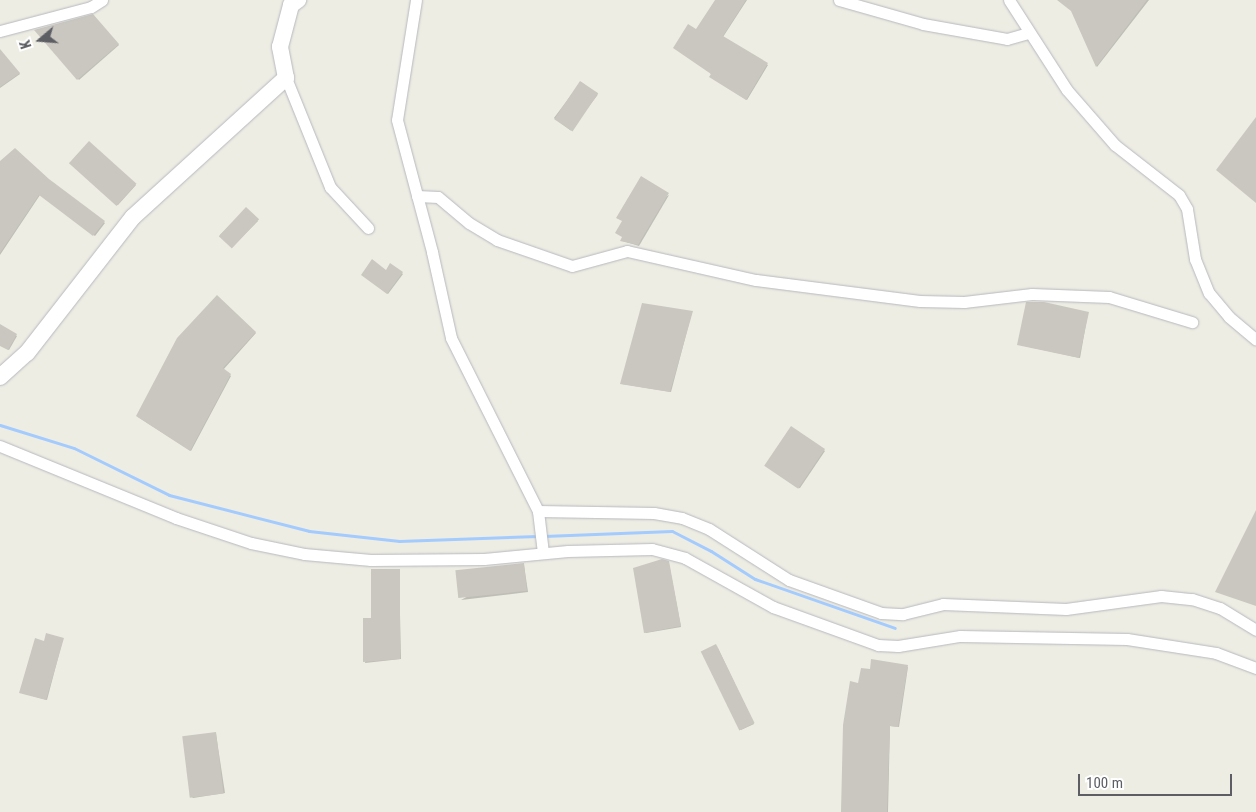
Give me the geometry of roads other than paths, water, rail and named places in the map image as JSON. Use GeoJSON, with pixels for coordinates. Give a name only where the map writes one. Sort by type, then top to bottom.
{"type":"FeatureCollection","features":[{"type":"Feature","properties":{"kind":"street"},"geometry":{"type":"LineString","coordinates":[[0,31],[92,7],[102,0]]}},
{"type":"Feature","properties":{"kind":"street"},"geometry":{"type":"LineString","coordinates":[[416,0],[396,120],[417,196],[451,338],[539,516],[543,549]]}},
{"type":"Feature","properties":{"kind":"street"},"geometry":{"type":"LineString","coordinates":[[839,0],[924,24],[1007,39],[1028,33]]}},
{"type":"Feature","properties":{"kind":"street"},"geometry":{"type":"LineString","coordinates":[[1009,0],[1028,33],[1068,90],[1115,144],[1179,195],[1187,210],[1195,259],[1209,293],[1229,317],[1256,340]]}},
{"type":"Feature","properties":{"kind":"street"},"geometry":{"type":"LineString","coordinates":[[294,2],[280,47],[286,78],[330,187],[368,228]]}},
{"type":"Feature","properties":{"kind":"street"},"geometry":{"type":"LineString","coordinates":[[0,377],[28,353],[133,217],[286,78]]}},
{"type":"Feature","properties":{"kind":"street"},"geometry":{"type":"LineString","coordinates":[[417,196],[438,197],[469,223],[497,240],[572,266],[627,251],[756,280],[920,301],[964,302],[1032,294],[1109,297],[1192,322]]}},
{"type":"Feature","properties":{"kind":"street"},"geometry":{"type":"LineString","coordinates":[[0,446],[176,518],[278,549],[371,560],[484,559],[543,549],[630,548],[663,551],[695,563],[773,607],[878,645],[898,646],[960,636],[1127,638],[1216,653],[1256,668]]}},
{"type":"Feature","properties":{"kind":"street"},"geometry":{"type":"LineString","coordinates":[[539,516],[654,513],[682,518],[709,529],[789,580],[881,613],[903,614],[943,604],[1066,609],[1161,596],[1192,599],[1220,608],[1256,630]]}},
{"type":"Feature","properties":{"kind":"waterway"},"geometry":{"type":"LineString","coordinates":[[0,425],[74,448],[169,495],[309,531],[399,541],[538,536]]}},
{"type":"Feature","properties":{"kind":"waterway"},"geometry":{"type":"LineString","coordinates":[[544,536],[672,531],[711,551],[755,579],[895,628]]}}]}
